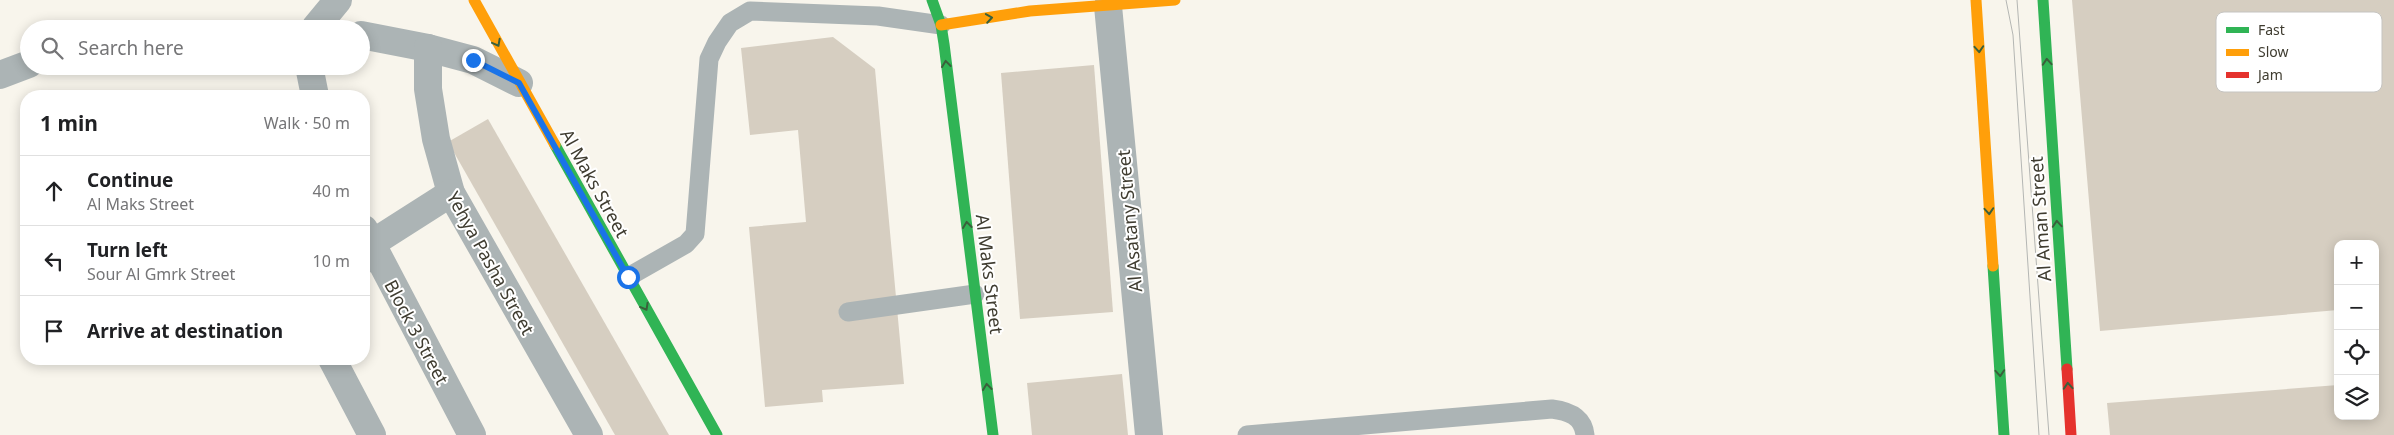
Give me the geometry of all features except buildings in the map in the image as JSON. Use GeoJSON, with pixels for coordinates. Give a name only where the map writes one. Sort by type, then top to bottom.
{"type":"FeatureCollection","features":[{"type":"Feature","properties":{"kind":"street"},"geometry":{"type":"LineString","coordinates":[[320,20],[338,0]]}},
{"type":"Feature","properties":{"kind":"street","name":"Al Maks Street"},"geometry":{"type":"LineString","coordinates":[[474,0],[717,435]]}},
{"type":"Feature","properties":{"kind":"street","name":"Al Maks Street"},"geometry":{"type":"LineString","coordinates":[[932,0],[941,25],[993,435]]}},
{"type":"Feature","properties":{"kind":"street"},"geometry":{"type":"LineString","coordinates":[[941,25],[1030,12],[1175,0]]}},
{"type":"Feature","properties":{"kind":"street"},"geometry":{"type":"LineString","coordinates":[[1976,0],[2004,435]]}},
{"type":"Feature","properties":{"kind":"street","name":"Al Aman Street"},"geometry":{"type":"LineString","coordinates":[[2043,0],[2071,435]]}},
{"type":"Feature","properties":{"kind":"street","name":"Al Asatany Street"},"geometry":{"type":"LineString","coordinates":[[1108,6],[1149,435]]}},
{"type":"Feature","properties":{"kind":"street"},"geometry":{"type":"LineString","coordinates":[[370,37],[428,48],[473,60],[519,83]]}},
{"type":"Feature","properties":{"kind":"street","name":"Yehya Pasha Street"},"geometry":{"type":"LineString","coordinates":[[428,48],[428,89],[436,139],[451,193],[588,435]]}},
{"type":"Feature","properties":{"kind":"street"},"geometry":{"type":"LineString","coordinates":[[0,76],[20,68]]}},
{"type":"Feature","properties":{"kind":"street"},"geometry":{"type":"LineString","coordinates":[[311,75],[314,90]]}},
{"type":"Feature","properties":{"kind":"street"},"geometry":{"type":"LineString","coordinates":[[370,243],[451,193]]}},
{"type":"Feature","properties":{"kind":"street","name":"Block 3 Street"},"geometry":{"type":"LineString","coordinates":[[370,252],[472,435]]}},
{"type":"Feature","properties":{"kind":"street"},"geometry":{"type":"LineString","coordinates":[[335,365],[372,435]]}},
{"type":"Feature","properties":{"kind":"lane"},"geometry":{"type":"LineString","coordinates":[[628,277],[686,244],[695,234],[709,59],[717,42],[730,23],[750,12],[878,16],[941,25]]}},
{"type":"Feature","properties":{"kind":"lane"},"geometry":{"type":"LineString","coordinates":[[848,312],[975,294]]}},
{"type":"Feature","properties":{"kind":"lane"},"geometry":{"type":"LineString","coordinates":[[1247,435],[1552,408],[1566,410],[1576,417],[1584,429],[1584,435]]}},
{"type":"Feature","properties":{"kind":"tram line"},"geometry":{"type":"LineString","coordinates":[[2006,0],[2013,35],[2039,435]]}},
{"type":"Feature","properties":{"kind":"tram line"},"geometry":{"type":"LineString","coordinates":[[2017,0],[2049,435]]}},
{"type":"Feature","properties":{"kind":"traffic: fast"},"geometry":{"type":"LineString","coordinates":[[932,0],[941,25],[944,44],[993,435]]}},
{"type":"Feature","properties":{"kind":"traffic: fast"},"geometry":{"type":"LineString","coordinates":[[2043,0],[2067,369]]}},
{"type":"Feature","properties":{"kind":"traffic: fast"},"geometry":{"type":"LineString","coordinates":[[555,145],[717,435]]}},
{"type":"Feature","properties":{"kind":"traffic: fast"},"geometry":{"type":"LineString","coordinates":[[1993,266],[2004,435]]}},
{"type":"Feature","properties":{"kind":"traffic: slow"},"geometry":{"type":"LineString","coordinates":[[474,0],[555,145]]}},
{"type":"Feature","properties":{"kind":"traffic: slow"},"geometry":{"type":"LineString","coordinates":[[941,25],[1030,11],[1175,0]]}},
{"type":"Feature","properties":{"kind":"traffic: slow"},"geometry":{"type":"LineString","coordinates":[[1976,0],[1993,266]]}},
{"type":"Feature","properties":{"kind":"traffic: jam"},"geometry":{"type":"LineString","coordinates":[[2067,369],[2071,435]]}},
{"type":"Feature","properties":{"kind":"route"},"geometry":{"type":"LineString","coordinates":[[473,60],[519,83],[628,277]]}}]}
